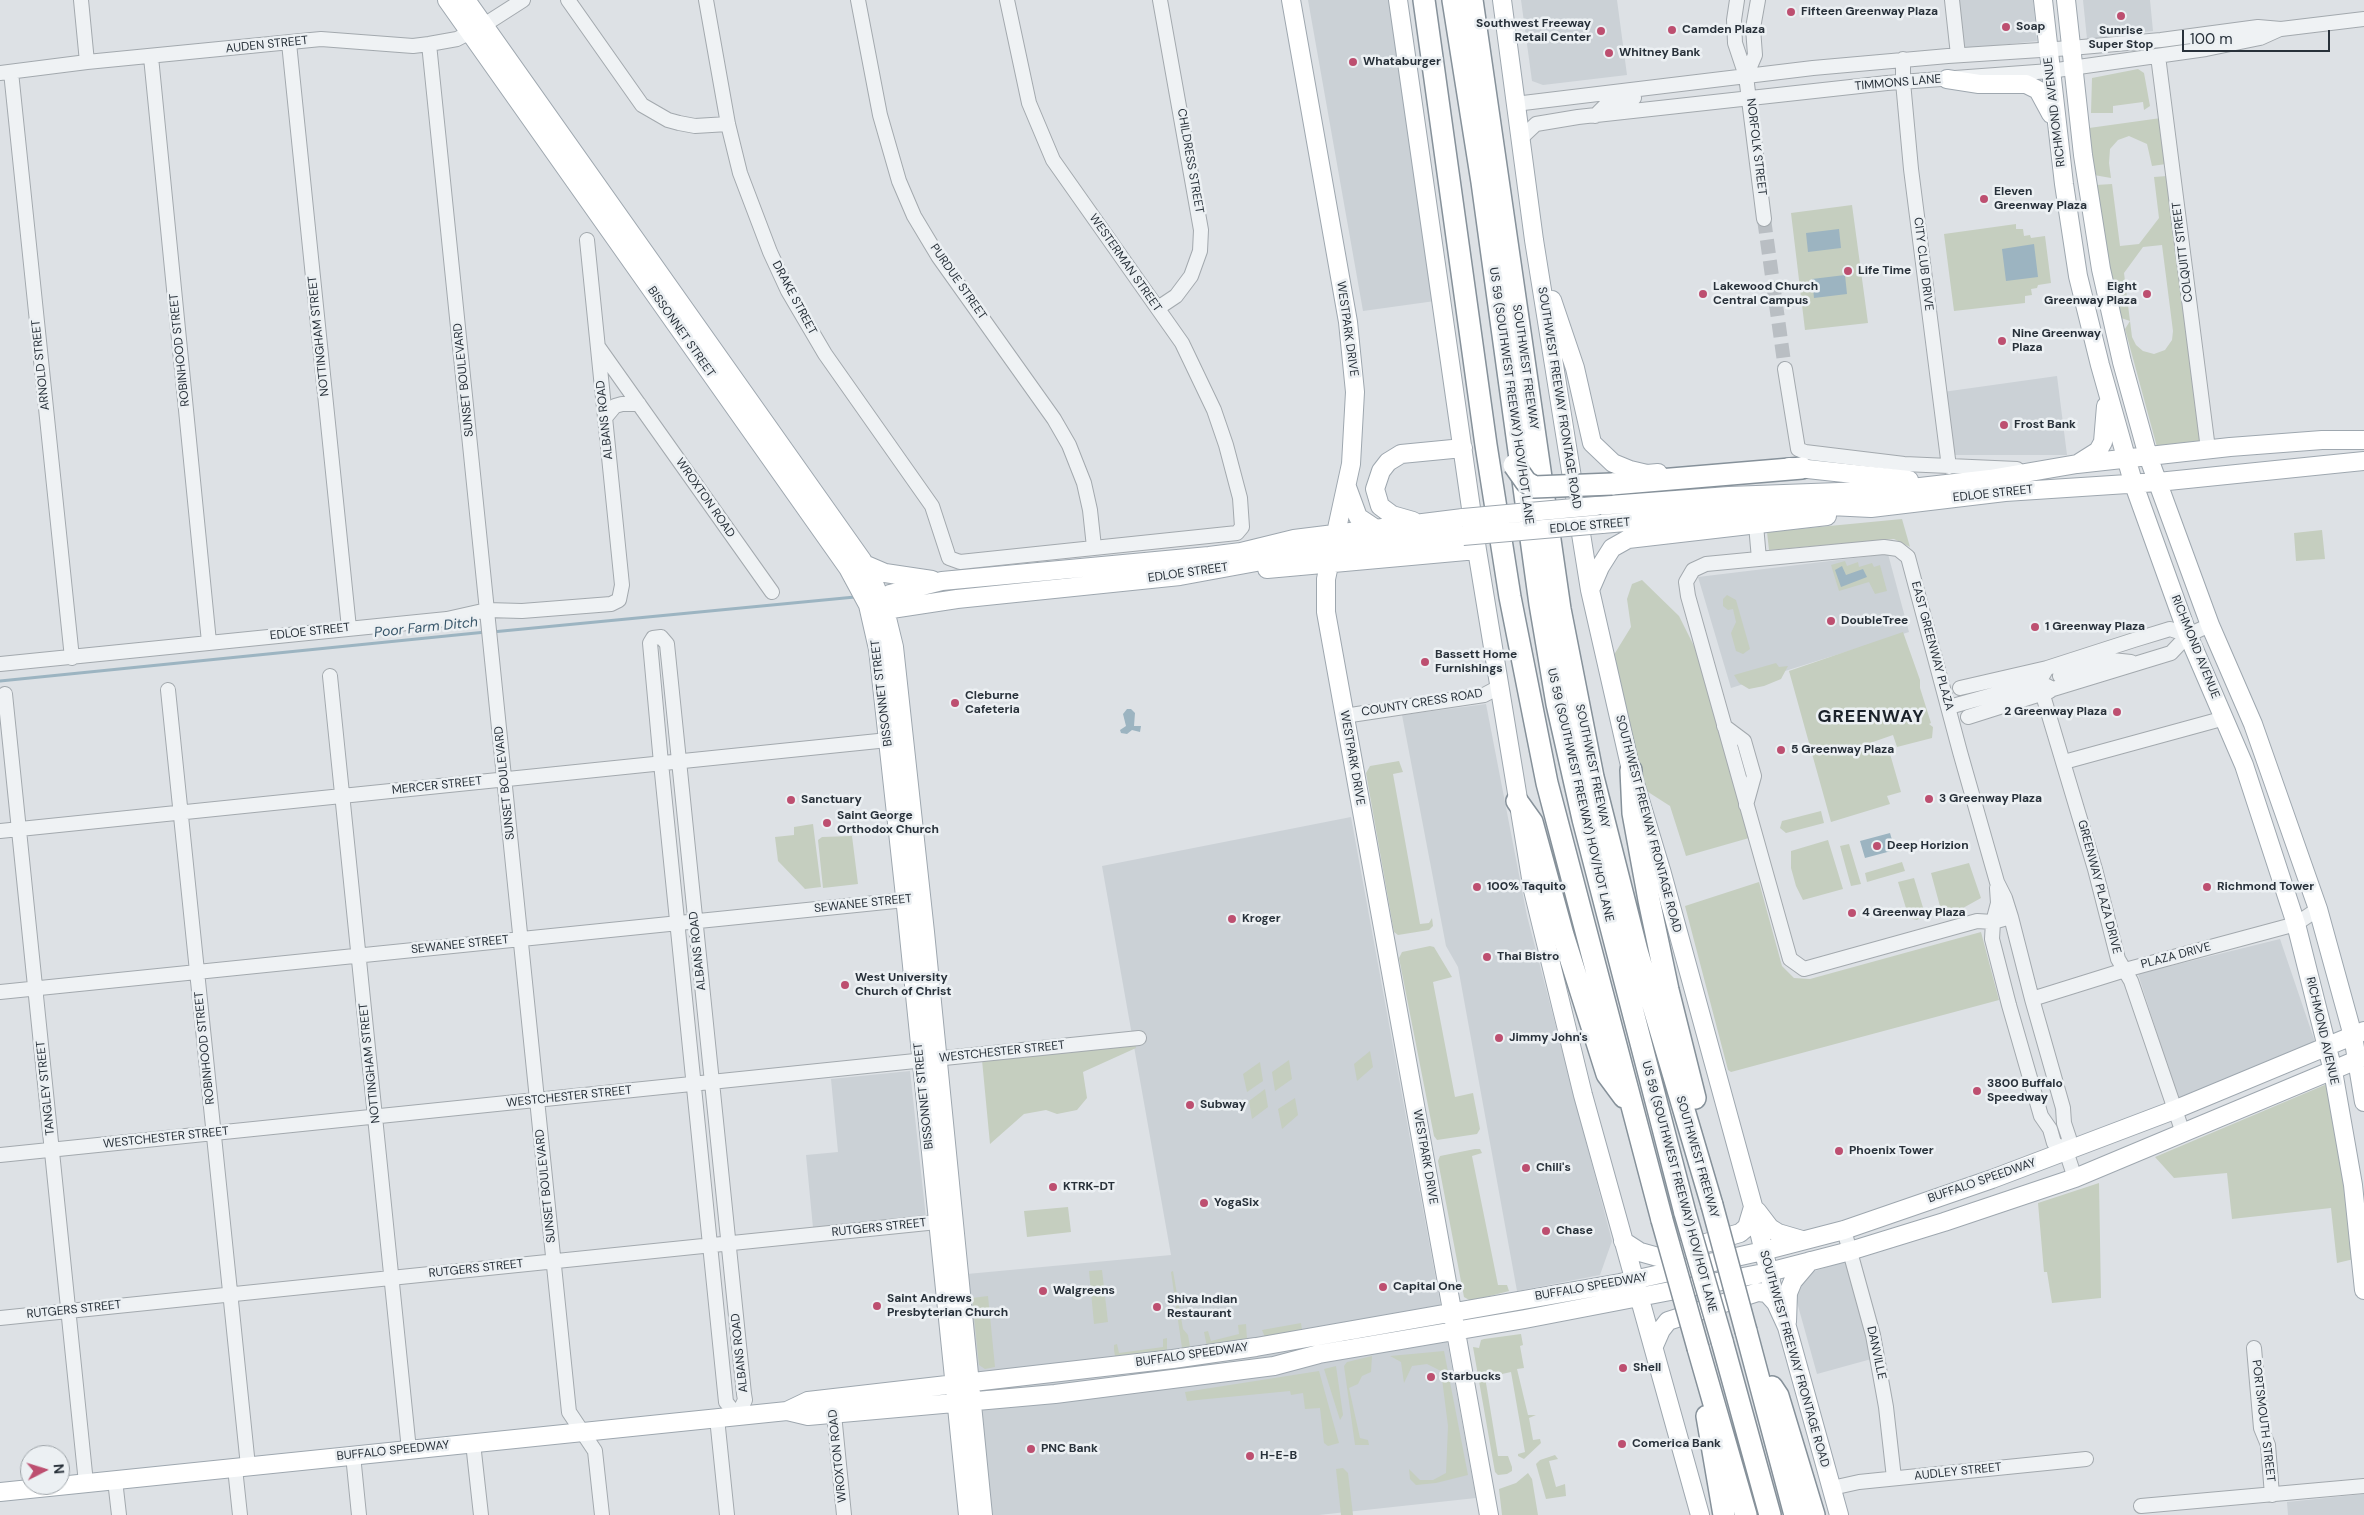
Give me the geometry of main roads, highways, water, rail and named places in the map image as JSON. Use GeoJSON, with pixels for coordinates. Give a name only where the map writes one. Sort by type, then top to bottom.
{"type":"FeatureCollection","features":[{"type":"Feature","properties":{"kind":"highway"},"geometry":{"type":"LineString","coordinates":[[1424,0],[1486,445],[1510,598],[1547,784],[1630,1106],[1746,1515]]}},
{"type":"Feature","properties":{"kind":"highway"},"geometry":{"type":"LineString","coordinates":[[1447,0],[1545,671],[1568,786],[1642,1049]]}},
{"type":"Feature","properties":{"kind":"highway","name":"US 59 (SOUTHWEST FREEWAY) HOV/HOT LANE"},"geometry":{"type":"LineString","coordinates":[[1453,0],[1482,182],[1540,604],[1557,704],[1642,1049],[1685,1213],[1770,1515]]}},
{"type":"Feature","properties":{"kind":"highway","name":"SOUTHWEST FREEWAY"},"geometry":{"type":"LineString","coordinates":[[1472,0],[1560,609],[1593,777],[1636,951],[1712,1205],[1795,1515]]}},
{"type":"Feature","properties":{"kind":"highway"},"geometry":{"type":"LineString","coordinates":[[1514,465],[1526,482],[1534,487],[1612,484],[1800,458]]}},
{"type":"Feature","properties":{"kind":"highway"},"geometry":{"type":"LineString","coordinates":[[1631,770],[1633,813],[1649,900],[1670,999],[1703,1125],[1703,1174]]}},
{"type":"Feature","properties":{"kind":"highway"},"geometry":{"type":"LineString","coordinates":[[1517,801],[1532,822],[1563,935],[1607,1074],[1630,1106]]}},
{"type":"Feature","properties":{"kind":"highway"},"geometry":{"type":"LineString","coordinates":[[1754,1360],[1778,1396],[1814,1515]]}},
{"type":"Feature","properties":{"kind":"highway"},"geometry":{"type":"LineString","coordinates":[[1706,1374],[1707,1427],[1724,1515]]}},
{"type":"Feature","properties":{"kind":"main road","name":"BISSONNET STREET"},"geometry":{"type":"LineString","coordinates":[[446,0],[476,29],[751,418],[848,568],[878,604]]}},
{"type":"Feature","properties":{"kind":"main road","name":"BISSONNET STREET"},"geometry":{"type":"LineString","coordinates":[[466,0],[476,29]]}},
{"type":"Feature","properties":{"kind":"main road","name":"WESTPARK DRIVE"},"geometry":{"type":"LineString","coordinates":[[1291,0],[1351,342],[1355,419],[1351,464],[1326,579],[1326,612],[1489,1515]]}},
{"type":"Feature","properties":{"kind":"main road"},"geometry":{"type":"LineString","coordinates":[[1398,0],[1477,550],[1498,687],[1533,890],[1558,995],[1623,1241],[1653,1341],[1700,1515]]}},
{"type":"Feature","properties":{"kind":"main road","name":"SOUTHWEST FREEWAY FRONTAGE ROAD"},"geometry":{"type":"LineString","coordinates":[[1502,0],[1519,140],[1590,590],[1631,770],[1661,870],[1753,1206],[1776,1303],[1787,1327],[1839,1515]]}},
{"type":"Feature","properties":{"kind":"main road","name":"RICHMOND AVENUE"},"geometry":{"type":"LineString","coordinates":[[2043,0],[2055,121],[2078,276],[2106,390],[2133,482],[2188,634],[2244,765],[2296,924],[2333,1071],[2353,1185],[2364,1290]]}},
{"type":"Feature","properties":{"kind":"main road","name":"RICHMOND AVENUE"},"geometry":{"type":"LineString","coordinates":[[2066,0],[2083,155],[2102,269],[2122,362],[2148,456],[2210,625],[2253,724],[2318,909],[2358,1034],[2364,1102]]}},
{"type":"Feature","properties":{"kind":"main road"},"geometry":{"type":"LineString","coordinates":[[1947,79],[1979,84],[2026,84],[2038,90],[2055,121]]}},
{"type":"Feature","properties":{"kind":"main road"},"geometry":{"type":"LineString","coordinates":[[1534,240],[1575,368],[1592,443],[1613,463],[1646,474],[1763,465],[1800,458],[1949,476]]}},
{"type":"Feature","properties":{"kind":"main road"},"geometry":{"type":"LineString","coordinates":[[2078,276],[2102,269]]}},
{"type":"Feature","properties":{"kind":"main road"},"geometry":{"type":"LineString","coordinates":[[2077,464],[2098,451],[2103,442],[2106,390]]}},
{"type":"Feature","properties":{"kind":"main road","name":"BISSONNET STREET"},"geometry":{"type":"LineString","coordinates":[[751,418],[864,564],[878,604],[878,649],[896,743],[964,1402],[968,1515]]}},
{"type":"Feature","properties":{"kind":"main road"},"geometry":{"type":"LineString","coordinates":[[2339,440],[2340,463]]}},
{"type":"Feature","properties":{"kind":"main road","name":"EDLOE STREET"},"geometry":{"type":"LineString","coordinates":[[878,604],[957,598],[1233,553],[1294,539],[1332,549],[1376,529],[1522,522],[1894,490],[1949,476],[2004,485],[2043,470],[2077,464],[2126,460],[2208,449],[2364,440]]}},
{"type":"Feature","properties":{"kind":"main road"},"geometry":{"type":"LineString","coordinates":[[1424,528],[1392,516],[1383,510],[1376,495],[1378,476],[1388,462],[1401,454],[1463,448]]}},
{"type":"Feature","properties":{"kind":"main road","name":"EDLOE STREET"},"geometry":{"type":"LineString","coordinates":[[1693,507],[1830,506],[1871,508],[2004,485],[2158,482],[2364,461]]}},
{"type":"Feature","properties":{"kind":"main road"},"geometry":{"type":"LineString","coordinates":[[1346,484],[1358,517],[1376,529]]}},
{"type":"Feature","properties":{"kind":"main road"},"geometry":{"type":"LineString","coordinates":[[1590,590],[1600,567],[1617,543],[1637,537],[1756,525],[1828,516],[1871,508]]}},
{"type":"Feature","properties":{"kind":"main road","name":"EDLOE STREET"},"geometry":{"type":"LineString","coordinates":[[864,564],[885,573],[942,581],[1207,572],[1332,549],[1424,528]]}},
{"type":"Feature","properties":{"kind":"main road"},"geometry":{"type":"LineString","coordinates":[[1332,549],[1477,550]]}},
{"type":"Feature","properties":{"kind":"main road","name":"EDLOE STREET"},"geometry":{"type":"LineString","coordinates":[[878,604],[942,581]]}},
{"type":"Feature","properties":{"kind":"main road"},"geometry":{"type":"LineString","coordinates":[[2244,765],[2265,759]]}},
{"type":"Feature","properties":{"kind":"main road"},"geometry":{"type":"LineString","coordinates":[[2293,1060],[2312,1040],[2318,1008]]}},
{"type":"Feature","properties":{"kind":"main road","name":"BUFFALO SPEEDWAY"},"geometry":{"type":"LineString","coordinates":[[0,1492],[786,1411],[808,1416],[833,1406],[962,1382],[1173,1359],[1635,1280],[1763,1251],[1844,1230],[2066,1151],[2174,1110],[2358,1034]]}},
{"type":"Feature","properties":{"kind":"main road","name":"BUFFALO SPEEDWAY"},"geometry":{"type":"LineString","coordinates":[[833,1406],[964,1402],[1174,1380],[1274,1366],[1319,1354],[1599,1305],[1769,1272],[1850,1251],[2075,1178],[2360,1059]]}},
{"type":"Feature","properties":{"kind":"main road"},"geometry":{"type":"LineString","coordinates":[[1623,1241],[1640,1252],[1658,1257],[1740,1233],[1747,1227],[1753,1206]]}},
{"type":"Feature","properties":{"kind":"main road"},"geometry":{"type":"LineString","coordinates":[[1753,1206],[1770,1228],[1778,1233],[1806,1240]]}},
{"type":"Feature","properties":{"kind":"main road"},"geometry":{"type":"LineString","coordinates":[[1598,1286],[1616,1272],[1623,1241]]}},
{"type":"Feature","properties":{"kind":"main road"},"geometry":{"type":"LineString","coordinates":[[1787,1327],[1788,1293],[1797,1274],[1810,1261]]}},
{"type":"Feature","properties":{"kind":"main road"},"geometry":{"type":"LineString","coordinates":[[1653,1341],[1668,1321],[1758,1292],[1767,1292],[1776,1303]]}},
{"type":"Feature","properties":{"kind":"main road"},"geometry":{"type":"LineString","coordinates":[[1599,1305],[1638,1319],[1653,1341]]}},
{"type":"Feature","properties":{"kind":"main road"},"geometry":{"type":"LineString","coordinates":[[1314,1336],[1319,1354]]}},
{"type":"Feature","properties":{"kind":"main road"},"geometry":{"type":"LineString","coordinates":[[1173,1359],[1174,1380]]}},
{"type":"Feature","properties":{"kind":"main road","name":"BISSONNET STREET"},"geometry":{"type":"LineString","coordinates":[[964,1402],[983,1515]]}},
{"type":"Feature","properties":{"kind":"water"},"geometry":{"type":"Polygon","coordinates":[[[1839,229],[1841,248],[1808,252],[1806,233],[1839,229]]]}},
{"type":"Feature","properties":{"kind":"water"},"geometry":{"type":"Polygon","coordinates":[[[2034,244],[2038,277],[2006,281],[2002,249],[2034,244]]]}},
{"type":"Feature","properties":{"kind":"water"},"geometry":{"type":"Polygon","coordinates":[[[1845,275],[1847,294],[1814,298],[1812,279],[1845,275]]]}},
{"type":"Feature","properties":{"kind":"water"},"geometry":{"type":"Polygon","coordinates":[[[1842,566],[1846,575],[1863,569],[1867,577],[1841,587],[1835,570],[1842,566]]]}},
{"type":"Feature","properties":{"kind":"water"},"geometry":{"type":"Polygon","coordinates":[[[1127,709],[1131,709],[1135,713],[1134,726],[1141,726],[1140,732],[1132,730],[1127,734],[1121,733],[1120,730],[1126,726],[1123,714],[1127,709]]]}},
{"type":"Feature","properties":{"kind":"water"},"geometry":{"type":"Polygon","coordinates":[[[1890,833],[1895,850],[1865,858],[1860,841],[1890,833]]]}},
{"type":"Feature","properties":{"kind":"waterway","name":"Poor Farm Ditch"},"geometry":{"type":"LineString","coordinates":[[492,632],[855,597]]}},
{"type":"Feature","properties":{"kind":"waterway","name":"Poor Farm Ditch"},"geometry":{"type":"LineString","coordinates":[[0,681],[486,632]]}},
{"type":"Feature","properties":{"kind":"tunnel"},"geometry":{"type":"LineString","coordinates":[[1764,219],[1785,369]]}},
{"type":"Feature","properties":{"kind":"place","name":"Fifteen Greenway Plaza"},"geometry":{"type":"Point","coordinates":[1791,12]}},
{"type":"Feature","properties":{"kind":"place","name":"Sunrise Super Stop"},"geometry":{"type":"Point","coordinates":[2121,16]}},
{"type":"Feature","properties":{"kind":"place","name":"Soap"},"geometry":{"type":"Point","coordinates":[2006,27]}},
{"type":"Feature","properties":{"kind":"place","name":"Camden Plaza"},"geometry":{"type":"Point","coordinates":[1672,30]}},
{"type":"Feature","properties":{"kind":"place","name":"Southwest Freeway Retail Center"},"geometry":{"type":"Point","coordinates":[1601,31]}},
{"type":"Feature","properties":{"kind":"place","name":"Whitney Bank"},"geometry":{"type":"Point","coordinates":[1609,53]}},
{"type":"Feature","properties":{"kind":"place","name":"Whataburger"},"geometry":{"type":"Point","coordinates":[1353,62]}},
{"type":"Feature","properties":{"kind":"place","name":"Eleven Greenway Plaza"},"geometry":{"type":"Point","coordinates":[1984,199]}},
{"type":"Feature","properties":{"kind":"place","name":"Life Time"},"geometry":{"type":"Point","coordinates":[1848,271]}},
{"type":"Feature","properties":{"kind":"place","name":"Lakewood Church Central Campus"},"geometry":{"type":"Point","coordinates":[1703,294]}},
{"type":"Feature","properties":{"kind":"place","name":"Eight Greenway Plaza"},"geometry":{"type":"Point","coordinates":[2147,294]}},
{"type":"Feature","properties":{"kind":"place","name":"Nine Greenway Plaza"},"geometry":{"type":"Point","coordinates":[2002,341]}},
{"type":"Feature","properties":{"kind":"place","name":"Frost Bank"},"geometry":{"type":"Point","coordinates":[2004,425]}},
{"type":"Feature","properties":{"kind":"place","name":"DoubleTree"},"geometry":{"type":"Point","coordinates":[1831,621]}},
{"type":"Feature","properties":{"kind":"place","name":"1 Greenway Plaza"},"geometry":{"type":"Point","coordinates":[2035,627]}},
{"type":"Feature","properties":{"kind":"place","name":"Bassett Home Furnishings"},"geometry":{"type":"Point","coordinates":[1425,662]}},
{"type":"Feature","properties":{"kind":"place","name":"Cleburne Cafeteria"},"geometry":{"type":"Point","coordinates":[955,703]}},
{"type":"Feature","properties":{"kind":"place","name":"2 Greenway Plaza"},"geometry":{"type":"Point","coordinates":[2117,712]}},
{"type":"Feature","properties":{"kind":"place","name":"5 Greenway Plaza"},"geometry":{"type":"Point","coordinates":[1781,750]}},
{"type":"Feature","properties":{"kind":"place","name":"3 Greenway Plaza"},"geometry":{"type":"Point","coordinates":[1929,799]}},
{"type":"Feature","properties":{"kind":"place","name":"Sanctuary"},"geometry":{"type":"Point","coordinates":[791,800]}},
{"type":"Feature","properties":{"kind":"place","name":"Saint George Orthodox Church"},"geometry":{"type":"Point","coordinates":[827,823]}},
{"type":"Feature","properties":{"kind":"place","name":"Deep Horizion"},"geometry":{"type":"Point","coordinates":[1877,846]}},
{"type":"Feature","properties":{"kind":"place","name":"100% Taquito"},"geometry":{"type":"Point","coordinates":[1477,887]}},
{"type":"Feature","properties":{"kind":"place","name":"Richmond Tower"},"geometry":{"type":"Point","coordinates":[2207,887]}},
{"type":"Feature","properties":{"kind":"place","name":"4 Greenway Plaza"},"geometry":{"type":"Point","coordinates":[1852,913]}},
{"type":"Feature","properties":{"kind":"place","name":"Kroger"},"geometry":{"type":"Point","coordinates":[1232,919]}},
{"type":"Feature","properties":{"kind":"place","name":"Thai Bistro"},"geometry":{"type":"Point","coordinates":[1487,957]}},
{"type":"Feature","properties":{"kind":"place","name":"West University Church of Christ"},"geometry":{"type":"Point","coordinates":[845,985]}},
{"type":"Feature","properties":{"kind":"place","name":"Jimmy John's"},"geometry":{"type":"Point","coordinates":[1499,1038]}},
{"type":"Feature","properties":{"kind":"place","name":"3800 Buffalo Speedway"},"geometry":{"type":"Point","coordinates":[1977,1091]}},
{"type":"Feature","properties":{"kind":"place","name":"Subway"},"geometry":{"type":"Point","coordinates":[1190,1105]}},
{"type":"Feature","properties":{"kind":"place","name":"Phoenix Tower"},"geometry":{"type":"Point","coordinates":[1839,1151]}},
{"type":"Feature","properties":{"kind":"place","name":"Chili's"},"geometry":{"type":"Point","coordinates":[1526,1168]}},
{"type":"Feature","properties":{"kind":"place","name":"KTRK-DT"},"geometry":{"type":"Point","coordinates":[1053,1187]}},
{"type":"Feature","properties":{"kind":"place","name":"YogaSix"},"geometry":{"type":"Point","coordinates":[1204,1203]}},
{"type":"Feature","properties":{"kind":"place","name":"Chase"},"geometry":{"type":"Point","coordinates":[1546,1231]}},
{"type":"Feature","properties":{"kind":"place","name":"Capital One"},"geometry":{"type":"Point","coordinates":[1383,1287]}},
{"type":"Feature","properties":{"kind":"place","name":"Walgreens"},"geometry":{"type":"Point","coordinates":[1043,1291]}},
{"type":"Feature","properties":{"kind":"place","name":"Saint Andrews Presbyterian Church"},"geometry":{"type":"Point","coordinates":[877,1306]}},
{"type":"Feature","properties":{"kind":"place","name":"Shiva Indian Restaurant"},"geometry":{"type":"Point","coordinates":[1157,1307]}},
{"type":"Feature","properties":{"kind":"place","name":"Shell"},"geometry":{"type":"Point","coordinates":[1623,1368]}},
{"type":"Feature","properties":{"kind":"place","name":"Starbucks"},"geometry":{"type":"Point","coordinates":[1431,1377]}},
{"type":"Feature","properties":{"kind":"place","name":"Comerica Bank"},"geometry":{"type":"Point","coordinates":[1622,1444]}},
{"type":"Feature","properties":{"kind":"place","name":"PNC Bank"},"geometry":{"type":"Point","coordinates":[1031,1449]}},
{"type":"Feature","properties":{"kind":"place","name":"H-E-B"},"geometry":{"type":"Point","coordinates":[1250,1456]}},
{"type":"Feature","properties":{"kind":"district","name":"GREENWAY"},"geometry":{"type":"Point","coordinates":[1871,717]}}]}
